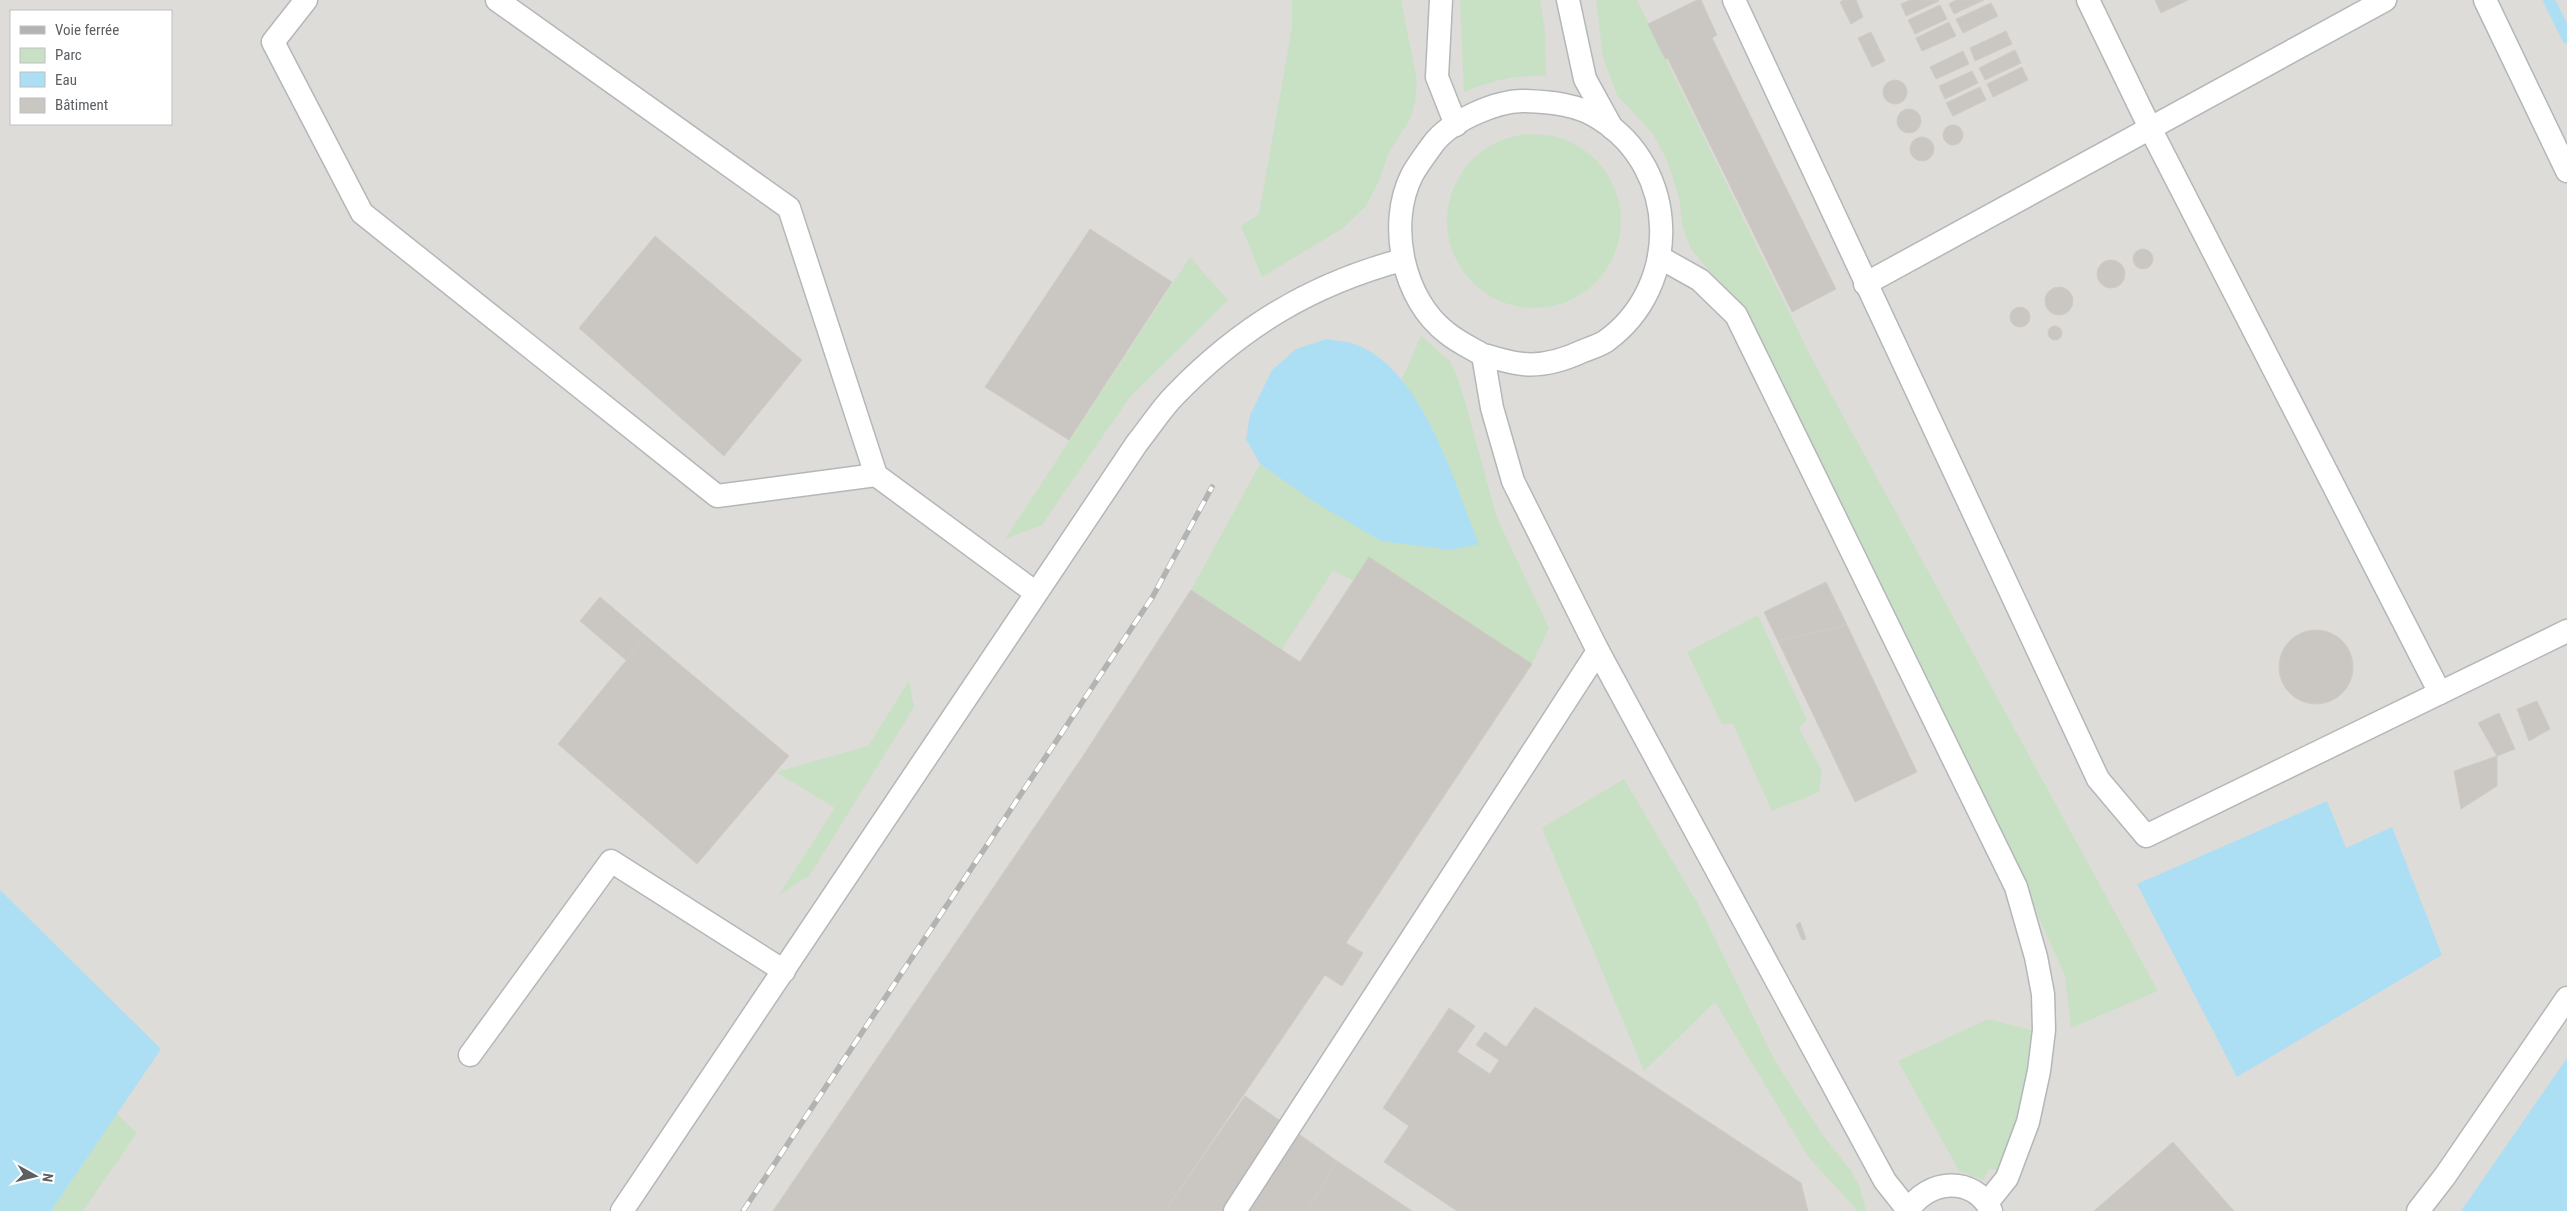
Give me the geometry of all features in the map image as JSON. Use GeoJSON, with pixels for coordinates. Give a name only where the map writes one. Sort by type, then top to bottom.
{"type":"FeatureCollection","features":[{"type":"Feature","properties":{"kind":"lane"},"geometry":{"type":"LineString","coordinates":[[306,0],[272,42],[362,213],[716,496],[876,475]]}},
{"type":"Feature","properties":{"kind":"lane"},"geometry":{"type":"LineString","coordinates":[[497,0],[789,208],[876,475],[1036,593]]}},
{"type":"Feature","properties":{"kind":"lane"},"geometry":{"type":"LineString","coordinates":[[1441,0],[1437,77],[1456,125]]}},
{"type":"Feature","properties":{"kind":"lane"},"geometry":{"type":"LineString","coordinates":[[1568,0],[1584,78],[1614,131]]}},
{"type":"Feature","properties":{"kind":"lane"},"geometry":{"type":"LineString","coordinates":[[1734,0],[1865,284],[2098,779],[2146,836],[2567,631]]}},
{"type":"Feature","properties":{"kind":"lane"},"geometry":{"type":"LineString","coordinates":[[2088,0],[2150,128],[2440,693]]}},
{"type":"Feature","properties":{"kind":"lane"},"geometry":{"type":"LineString","coordinates":[[1865,284],[2385,0]]}},
{"type":"Feature","properties":{"kind":"lane"},"geometry":{"type":"LineString","coordinates":[[2485,0],[2567,171]]}},
{"type":"Feature","properties":{"kind":"lane"},"geometry":{"type":"LineString","coordinates":[[1514,100],[1558,102],[1600,118],[1614,131],[1634,148],[1656,187],[1663,230],[1656,273],[1637,311],[1606,341],[1567,359],[1524,364],[1483,355],[1446,333],[1418,300],[1402,260],[1400,217],[1412,176],[1436,140],[1472,114],[1514,100]]}},
{"type":"Feature","properties":{"kind":"lane"},"geometry":{"type":"LineString","coordinates":[[1483,355],[1492,408],[1513,481],[1598,651],[1885,1181],[1908,1210],[1918,1197],[1931,1188],[1946,1184],[1961,1186],[1976,1192],[1989,1207],[2007,1178],[2028,1122],[2039,1070],[2044,1030],[2044,994],[2036,956],[2016,887],[1736,315],[1700,280],[1659,258]]}},
{"type":"Feature","properties":{"kind":"lane"},"geometry":{"type":"LineString","coordinates":[[622,1211],[1137,443],[1174,396],[1212,359],[1245,332],[1299,298],[1362,271],[1402,260]]}},
{"type":"Feature","properties":{"kind":"lane"},"geometry":{"type":"LineString","coordinates":[[1234,1211],[1598,651]]}},
{"type":"Feature","properties":{"kind":"lane"},"geometry":{"type":"LineString","coordinates":[[470,1056],[611,862],[784,971]]}},
{"type":"Feature","properties":{"kind":"lane"},"geometry":{"type":"LineString","coordinates":[[2418,1211],[2445,1176],[2567,998]]}},
{"type":"Feature","properties":{"kind":"shaded area"},"geometry":{"type":"Polygon","coordinates":[[[0,0],[2567,0],[2567,1061],[2463,1211],[0,1211],[0,0]]]}},
{"type":"Feature","properties":{"kind":"green space"},"geometry":{"type":"Polygon","coordinates":[[[1292,0],[1401,0],[1417,80],[1415,102],[1410,119],[1388,154],[1379,181],[1366,206],[1343,228],[1262,277],[1241,226],[1259,214],[1292,27],[1292,0]]]}},
{"type":"Feature","properties":{"kind":"green space"},"geometry":{"type":"Polygon","coordinates":[[[1460,0],[1540,0],[1545,31],[1546,76],[1504,79],[1464,92],[1460,0]]]}},
{"type":"Feature","properties":{"kind":"green space"},"geometry":{"type":"Polygon","coordinates":[[[1596,0],[1637,0],[1812,359],[2158,991],[2071,1028],[2065,976],[2025,886],[1750,321],[1691,249],[1683,229],[1679,198],[1667,160],[1653,134],[1617,95],[1603,57],[1596,0]]]}},
{"type":"Feature","properties":{"kind":"green space"},"geometry":{"type":"Polygon","coordinates":[[[1543,134],[1567,140],[1583,148],[1596,159],[1607,172],[1615,188],[1620,204],[1620,238],[1615,254],[1607,270],[1596,283],[1583,294],[1559,305],[1543,308],[1525,308],[1509,305],[1485,294],[1461,270],[1448,238],[1447,212],[1450,196],[1461,172],[1485,148],[1517,135],[1543,134]]]}},
{"type":"Feature","properties":{"kind":"green space"},"geometry":{"type":"Polygon","coordinates":[[[1190,257],[1228,300],[1129,398],[1042,525],[1005,539],[1190,257]]]}},
{"type":"Feature","properties":{"kind":"green space"},"geometry":{"type":"Polygon","coordinates":[[[1421,336],[1450,361],[1461,387],[1497,518],[1549,628],[1532,664],[1333,571],[1281,650],[1191,590],[1260,464],[1316,503],[1433,431],[1402,379],[1421,336]]]}},
{"type":"Feature","properties":{"kind":"green space"},"geometry":{"type":"Polygon","coordinates":[[[1758,615],[1807,720],[1799,728],[1822,771],[1819,792],[1772,811],[1733,724],[1722,724],[1687,652],[1758,615]]]}},
{"type":"Feature","properties":{"kind":"green space"},"geometry":{"type":"Polygon","coordinates":[[[909,681],[914,707],[810,875],[779,895],[835,808],[776,772],[868,746],[909,681]]]}},
{"type":"Feature","properties":{"kind":"green space"},"geometry":{"type":"Polygon","coordinates":[[[1624,779],[1698,904],[1775,1061],[1822,1134],[1851,1171],[1859,1185],[1866,1211],[1858,1211],[1809,1158],[1715,1002],[1644,1071],[1542,828],[1624,779]]]}},
{"type":"Feature","properties":{"kind":"green space"},"geometry":{"type":"Polygon","coordinates":[[[1988,1019],[2035,1031],[2030,1067],[2022,1102],[2011,1136],[1998,1170],[1989,1169],[1984,1180],[1959,1171],[1898,1061],[1988,1019]]]}},
{"type":"Feature","properties":{"kind":"green space"},"geometry":{"type":"Polygon","coordinates":[[[117,1114],[137,1133],[83,1211],[51,1211],[117,1114]]]}},
{"type":"Feature","properties":{"kind":"water"},"geometry":{"type":"Polygon","coordinates":[[[1327,339],[1357,345],[1380,359],[1401,379],[1434,431],[1479,544],[1450,550],[1381,541],[1316,503],[1260,464],[1246,439],[1250,415],[1272,370],[1296,349],[1327,339]]]}},
{"type":"Feature","properties":{"kind":"water"},"geometry":{"type":"Polygon","coordinates":[[[2327,801],[2346,848],[2392,827],[2442,955],[2237,1077],[2137,884],[2327,801]]]}},
{"type":"Feature","properties":{"kind":"water"},"geometry":{"type":"Polygon","coordinates":[[[0,890],[161,1049],[51,1211],[0,1211],[0,890]]]}},
{"type":"Feature","properties":{"kind":"water"},"geometry":{"type":"Polygon","coordinates":[[[2567,1058],[2567,1211],[2461,1211],[2567,1058]]]}},
{"type":"Feature","properties":{"kind":"building"},"geometry":{"type":"Polygon","coordinates":[[[1697,0],[1701,0],[1717,35],[1712,38],[1836,289],[1792,312],[1668,59],[1665,59],[1648,24],[1697,0]]]}},
{"type":"Feature","properties":{"kind":"building"},"geometry":{"type":"Polygon","coordinates":[[[1856,0],[1863,17],[1851,24],[1840,2],[1856,0]]]}},
{"type":"Feature","properties":{"kind":"building"},"geometry":{"type":"Polygon","coordinates":[[[1910,0],[1939,1],[1906,16],[1901,4],[1910,0]]]}},
{"type":"Feature","properties":{"kind":"building"},"geometry":{"type":"Polygon","coordinates":[[[1956,0],[1984,0],[1954,14],[1949,4],[1956,0]]]}},
{"type":"Feature","properties":{"kind":"building"},"geometry":{"type":"Polygon","coordinates":[[[2155,0],[2188,0],[2161,13],[2155,0]]]}},
{"type":"Feature","properties":{"kind":"building"},"geometry":{"type":"Polygon","coordinates":[[[1991,3],[1998,16],[1963,33],[1956,19],[1991,3]]]}},
{"type":"Feature","properties":{"kind":"building"},"geometry":{"type":"Polygon","coordinates":[[[1940,5],[1947,19],[1915,34],[1908,20],[1940,5]]]}},
{"type":"Feature","properties":{"kind":"building"},"geometry":{"type":"Polygon","coordinates":[[[1949,22],[1956,36],[1922,51],[1916,38],[1949,22]]]}},
{"type":"Feature","properties":{"kind":"building"},"geometry":{"type":"Polygon","coordinates":[[[2006,31],[2012,44],[1975,61],[1970,48],[2006,31]]]}},
{"type":"Feature","properties":{"kind":"building"},"geometry":{"type":"Polygon","coordinates":[[[1871,32],[1885,61],[1872,67],[1858,38],[1871,32]]]}},
{"type":"Feature","properties":{"kind":"building"},"geometry":{"type":"Polygon","coordinates":[[[2015,50],[2021,63],[1985,80],[1979,68],[2015,50]]]}},
{"type":"Feature","properties":{"kind":"building"},"geometry":{"type":"Polygon","coordinates":[[[1963,51],[1969,64],[1936,79],[1930,67],[1963,51]]]}},
{"type":"Feature","properties":{"kind":"building"},"geometry":{"type":"Polygon","coordinates":[[[2022,67],[2028,80],[1993,97],[1987,84],[2022,67]]]}},
{"type":"Feature","properties":{"kind":"building"},"geometry":{"type":"Polygon","coordinates":[[[1972,71],[1978,83],[1945,99],[1939,86],[1972,71]]]}},
{"type":"Feature","properties":{"kind":"building"},"geometry":{"type":"Polygon","coordinates":[[[1895,80],[1904,83],[1907,92],[1904,101],[1895,104],[1886,101],[1883,92],[1886,83],[1895,80]]]}},
{"type":"Feature","properties":{"kind":"building"},"geometry":{"type":"Polygon","coordinates":[[[1980,87],[1986,100],[1953,116],[1946,103],[1980,87]]]}},
{"type":"Feature","properties":{"kind":"building"},"geometry":{"type":"Polygon","coordinates":[[[1909,109],[1914,110],[1920,116],[1920,126],[1914,132],[1909,133],[1904,132],[1898,126],[1897,121],[1898,116],[1904,110],[1909,109]]]}},
{"type":"Feature","properties":{"kind":"building"},"geometry":{"type":"Polygon","coordinates":[[[1949,125],[1957,125],[1963,131],[1963,139],[1957,145],[1949,145],[1943,139],[1943,131],[1949,125]]]}},
{"type":"Feature","properties":{"kind":"building"},"geometry":{"type":"Polygon","coordinates":[[[1922,137],[1927,138],[1933,144],[1933,154],[1927,160],[1922,161],[1917,160],[1911,154],[1910,149],[1911,144],[1917,138],[1922,137]]]}},
{"type":"Feature","properties":{"kind":"building"},"geometry":{"type":"Polygon","coordinates":[[[1090,229],[1172,282],[1069,440],[985,387],[1090,229]]]}},
{"type":"Feature","properties":{"kind":"building"},"geometry":{"type":"Polygon","coordinates":[[[655,236],[802,360],[724,456],[579,328],[655,236]]]}},
{"type":"Feature","properties":{"kind":"building"},"geometry":{"type":"Polygon","coordinates":[[[2139,249],[2147,249],[2153,255],[2153,263],[2147,269],[2139,269],[2133,263],[2133,255],[2139,249]]]}},
{"type":"Feature","properties":{"kind":"building"},"geometry":{"type":"Polygon","coordinates":[[[2111,260],[2121,264],[2125,274],[2121,284],[2111,288],[2101,284],[2097,274],[2101,264],[2111,260]]]}},
{"type":"Feature","properties":{"kind":"building"},"geometry":{"type":"Polygon","coordinates":[[[2059,287],[2069,291],[2073,301],[2069,311],[2059,315],[2049,311],[2045,301],[2049,291],[2059,287]]]}},
{"type":"Feature","properties":{"kind":"building"},"geometry":{"type":"Polygon","coordinates":[[[2020,307],[2027,310],[2030,317],[2027,324],[2020,327],[2013,324],[2010,317],[2013,310],[2020,307]]]}},
{"type":"Feature","properties":{"kind":"building"},"geometry":{"type":"Polygon","coordinates":[[[2052,326],[2058,326],[2062,333],[2058,340],[2052,340],[2048,336],[2048,330],[2052,326]]]}},
{"type":"Feature","properties":{"kind":"building"},"geometry":{"type":"Polygon","coordinates":[[[1369,557],[1532,664],[1346,943],[1363,953],[1342,986],[1325,975],[1165,1211],[773,1211],[1085,753],[1191,590],[1300,662],[1369,557]]]}},
{"type":"Feature","properties":{"kind":"building"},"geometry":{"type":"Polygon","coordinates":[[[1826,582],[1847,625],[1778,641],[1764,612],[1826,582]]]}},
{"type":"Feature","properties":{"kind":"building"},"geometry":{"type":"Polygon","coordinates":[[[600,597],[646,636],[626,660],[580,621],[600,597]]]}},
{"type":"Feature","properties":{"kind":"building"},"geometry":{"type":"Polygon","coordinates":[[[1847,625],[1917,772],[1855,802],[1778,641],[1847,625]]]}},
{"type":"Feature","properties":{"kind":"building"},"geometry":{"type":"Polygon","coordinates":[[[2316,630],[2330,633],[2342,641],[2350,653],[2353,667],[2350,681],[2342,693],[2330,701],[2316,704],[2302,701],[2290,693],[2282,681],[2279,667],[2282,653],[2290,641],[2302,633],[2316,630]]]}},
{"type":"Feature","properties":{"kind":"building"},"geometry":{"type":"Polygon","coordinates":[[[646,636],[789,756],[697,864],[558,744],[646,636]]]}},
{"type":"Feature","properties":{"kind":"building"},"geometry":{"type":"Polygon","coordinates":[[[2537,701],[2550,729],[2529,741],[2517,709],[2537,701]]]}},
{"type":"Feature","properties":{"kind":"building"},"geometry":{"type":"Polygon","coordinates":[[[2499,713],[2515,749],[2497,756],[2478,723],[2499,713]]]}},
{"type":"Feature","properties":{"kind":"building"},"geometry":{"type":"Polygon","coordinates":[[[2497,756],[2497,786],[2461,809],[2454,771],[2497,756]]]}},
{"type":"Feature","properties":{"kind":"building"},"geometry":{"type":"Polygon","coordinates":[[[1800,922],[1806,939],[1802,940],[1796,925],[1800,922]]]}},
{"type":"Feature","properties":{"kind":"building"},"geometry":{"type":"Polygon","coordinates":[[[1535,1007],[1801,1183],[1808,1211],[1457,1211],[1384,1162],[1409,1126],[1383,1108],[1449,1008],[1475,1026],[1457,1052],[1490,1074],[1499,1060],[1476,1045],[1485,1032],[1506,1047],[1535,1007]]]}},
{"type":"Feature","properties":{"kind":"building"},"geometry":{"type":"Polygon","coordinates":[[[1245,1096],[1337,1161],[1307,1211],[1165,1211],[1245,1096]]]}},
{"type":"Feature","properties":{"kind":"building"},"geometry":{"type":"Polygon","coordinates":[[[2173,1142],[2234,1211],[2094,1211],[2173,1142]]]}},
{"type":"Feature","properties":{"kind":"building"},"geometry":{"type":"Polygon","coordinates":[[[1337,1161],[1412,1211],[1307,1211],[1337,1161]]]}},
{"type":"Feature","properties":{"kind":"waterway"},"geometry":{"type":"LineString","coordinates":[[2549,0],[2567,37]]}},
{"type":"Feature","properties":{"kind":"railway"},"geometry":{"type":"LineString","coordinates":[[743,1211],[1153,596],[1212,487]]}}]}
